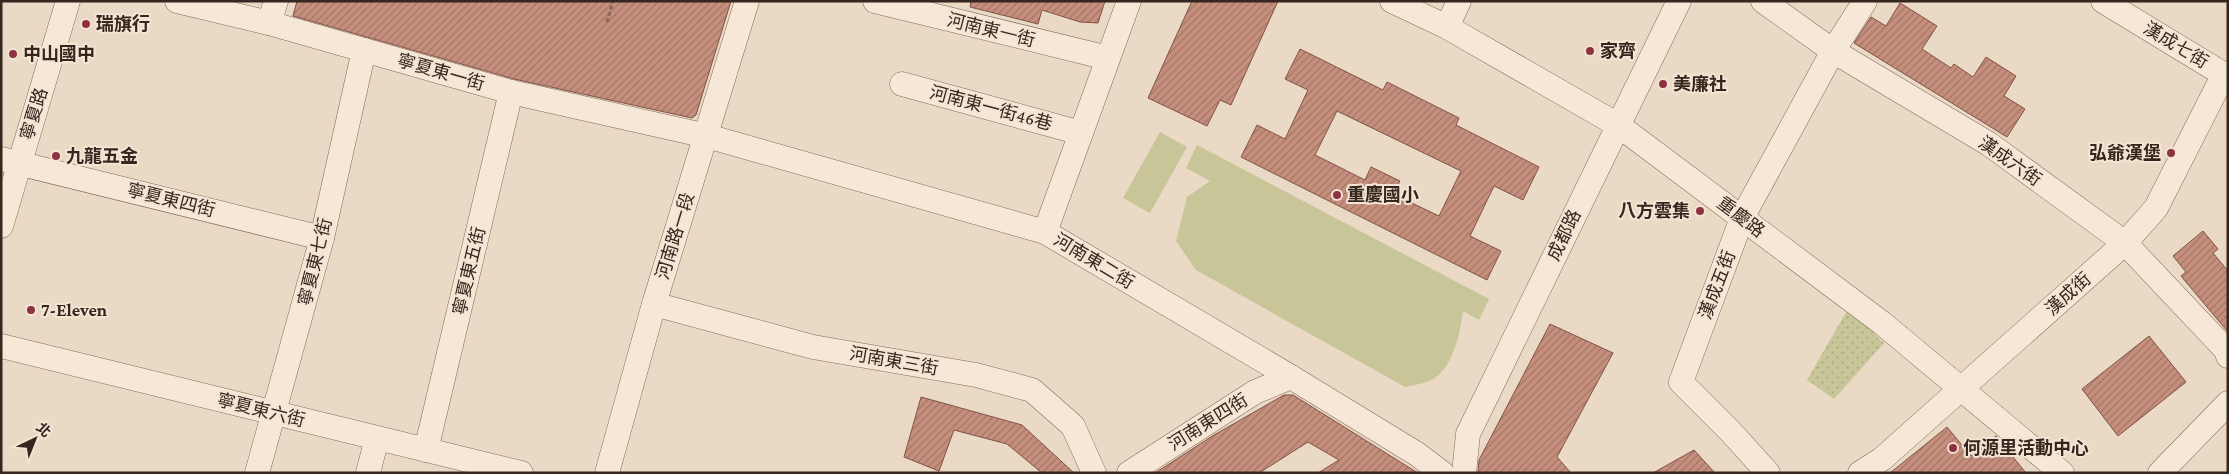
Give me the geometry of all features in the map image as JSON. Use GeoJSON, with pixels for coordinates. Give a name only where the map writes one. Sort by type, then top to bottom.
{"type":"FeatureCollection","features":[{"type":"Feature","properties":{"kind":"street","name":"寧夏路"},"geometry":{"type":"LineString","coordinates":[[1,226],[11,160],[68,1]]}},
{"type":"Feature","properties":{"kind":"street","name":"寧夏東一街"},"geometry":{"type":"LineString","coordinates":[[177,1],[273,12],[364,50],[511,92],[707,136]]}},
{"type":"Feature","properties":{"kind":"street","name":"河南路一段"},"geometry":{"type":"LineString","coordinates":[[607,473],[654,304],[747,1]]}},
{"type":"Feature","properties":{"kind":"street","name":"河南東一街"},"geometry":{"type":"LineString","coordinates":[[875,1],[1108,58]]}},
{"type":"Feature","properties":{"kind":"street"},"geometry":{"type":"LineString","coordinates":[[1045,232],[1129,1]]}},
{"type":"Feature","properties":{"kind":"street","name":"重慶路"},"geometry":{"type":"LineString","coordinates":[[1392,1],[1447,27],[1618,125],[1882,323],[2062,473]]}},
{"type":"Feature","properties":{"kind":"street"},"geometry":{"type":"LineString","coordinates":[[1447,27],[1459,1]]}},
{"type":"Feature","properties":{"kind":"street","name":"成都路"},"geometry":{"type":"LineString","coordinates":[[1464,473],[1468,434],[1679,1]]}},
{"type":"Feature","properties":{"kind":"street","name":"漢成六街"},"geometry":{"type":"LineString","coordinates":[[1764,1],[1833,51],[1989,144],[2125,243],[2226,350],[2228,356]]}},
{"type":"Feature","properties":{"kind":"street","name":"漢成五街"},"geometry":{"type":"LineString","coordinates":[[1768,473],[1732,432],[1680,382],[1742,218],[1833,51],[1865,1]]}},
{"type":"Feature","properties":{"kind":"street","name":"漢成七街"},"geometry":{"type":"LineString","coordinates":[[2102,1],[2226,75]]}},
{"type":"Feature","properties":{"kind":"street","name":"寧夏東七街"},"geometry":{"type":"LineString","coordinates":[[257,473],[322,238],[364,50]]}},
{"type":"Feature","properties":{"kind":"street","name":"漢成街"},"geometry":{"type":"LineString","coordinates":[[1860,473],[1882,459],[1962,390],[2125,243],[2156,208],[2226,75]]}},
{"type":"Feature","properties":{"kind":"street","name":"河南東一街46巷"},"geometry":{"type":"LineString","coordinates":[[902,84],[1081,133]]}},
{"type":"Feature","properties":{"kind":"street","name":"寧夏東五街"},"geometry":{"type":"LineString","coordinates":[[426,450],[511,92]]}},
{"type":"Feature","properties":{"kind":"street","name":"河南東二街"},"geometry":{"type":"LineString","coordinates":[[707,136],[1045,232],[1291,377],[1417,454],[1442,473]]}},
{"type":"Feature","properties":{"kind":"street","name":"寧夏東四街"},"geometry":{"type":"LineString","coordinates":[[11,160],[322,238]]}},
{"type":"Feature","properties":{"kind":"street","name":"河南東三街"},"geometry":{"type":"LineString","coordinates":[[654,304],[813,347],[976,375],[1032,390],[1073,426],[1094,473]]}},
{"type":"Feature","properties":{"kind":"street","name":"寧夏東六街"},"geometry":{"type":"LineString","coordinates":[[1,346],[426,450],[477,468],[521,473]]}},
{"type":"Feature","properties":{"kind":"street","name":"河南東四街"},"geometry":{"type":"LineString","coordinates":[[1129,473],[1255,392],[1291,377]]}},
{"type":"Feature","properties":{"kind":"street"},"geometry":{"type":"LineString","coordinates":[[2160,473],[2228,404]]}},
{"type":"Feature","properties":{"kind":"street"},"geometry":{"type":"LineString","coordinates":[[368,473],[376,438]]}},
{"type":"Feature","properties":{"kind":"path"},"geometry":{"type":"LineString","coordinates":[[607,22],[613,1]]}},
{"type":"Feature","properties":{"kind":"shaded area"},"geometry":{"type":"Polygon","coordinates":[[[1160,132],[1187,147],[1150,213],[1123,198],[1160,132]]]}},
{"type":"Feature","properties":{"kind":"shaded area"},"geometry":{"type":"Polygon","coordinates":[[[1197,145],[1489,299],[1479,320],[1463,311],[1452,356],[1442,371],[1429,381],[1405,387],[1196,270],[1176,241],[1187,197],[1210,181],[1186,168],[1197,145]]]}},
{"type":"Feature","properties":{"kind":"shaded area"},"geometry":{"type":"Polygon","coordinates":[[[1848,309],[1884,343],[1834,399],[1807,380],[1848,309]]]}},
{"type":"Feature","properties":{"kind":"building"},"geometry":{"type":"Polygon","coordinates":[[[297,1],[731,1],[696,115],[692,118],[514,79],[293,16],[297,1]]]}},
{"type":"Feature","properties":{"kind":"building"},"geometry":{"type":"Polygon","coordinates":[[[971,1],[1105,1],[1098,23],[1080,22],[1042,10],[1038,24],[970,7],[971,1]]]}},
{"type":"Feature","properties":{"kind":"building"},"geometry":{"type":"Polygon","coordinates":[[[1192,1],[1278,1],[1231,105],[1220,100],[1207,126],[1148,98],[1192,1]]]}},
{"type":"Feature","properties":{"kind":"building"},"geometry":{"type":"Polygon","coordinates":[[[1900,3],[1937,26],[1922,49],[1951,68],[1954,64],[1973,77],[1986,57],[2016,76],[2004,96],[2025,109],[2007,137],[1854,43],[1871,17],[1886,26],[1900,3]]]}},
{"type":"Feature","properties":{"kind":"building"},"geometry":{"type":"Polygon","coordinates":[[[1300,49],[1383,90],[1387,82],[1459,118],[1456,125],[1539,167],[1523,200],[1494,186],[1470,236],[1501,251],[1487,280],[1241,157],[1257,125],[1285,139],[1308,90],[1285,79],[1300,49]],[[1337,111],[1315,155],[1365,180],[1371,167],[1400,181],[1393,194],[1439,216],[1461,171],[1337,111]]]}},
{"type":"Feature","properties":{"kind":"building"},"geometry":{"type":"Polygon","coordinates":[[[2203,231],[2218,249],[2213,253],[2228,271],[2228,332],[2181,276],[2186,272],[2173,256],[2203,231]]]}},
{"type":"Feature","properties":{"kind":"building"},"geometry":{"type":"Polygon","coordinates":[[[1550,324],[1613,353],[1557,457],[1571,473],[1478,473],[1479,460],[1550,324]]]}},
{"type":"Feature","properties":{"kind":"building"},"geometry":{"type":"Polygon","coordinates":[[[2149,336],[2186,382],[2118,436],[2082,389],[2149,336]]]}},
{"type":"Feature","properties":{"kind":"building"},"geometry":{"type":"Polygon","coordinates":[[[1284,395],[1293,395],[1418,473],[1318,473],[1339,460],[1308,442],[1259,473],[1155,473],[1214,435],[1284,395]]]}},
{"type":"Feature","properties":{"kind":"building"},"geometry":{"type":"Polygon","coordinates":[[[921,397],[1022,425],[1074,473],[1042,473],[1007,444],[954,430],[939,471],[904,457],[921,397]]]}},
{"type":"Feature","properties":{"kind":"building"},"geometry":{"type":"Polygon","coordinates":[[[1947,427],[1971,456],[1996,436],[2026,473],[1890,473],[1947,427]]]}},
{"type":"Feature","properties":{"kind":"building"},"geometry":{"type":"Polygon","coordinates":[[[1694,450],[1715,473],[1653,473],[1694,450]]]}},
{"type":"Feature","properties":{"kind":"place","name":"瑞旗行"},"geometry":{"type":"Point","coordinates":[86,24]}},
{"type":"Feature","properties":{"kind":"place","name":"家齊"},"geometry":{"type":"Point","coordinates":[1590,51]}},
{"type":"Feature","properties":{"kind":"place","name":"中山國中"},"geometry":{"type":"Point","coordinates":[13,54]}},
{"type":"Feature","properties":{"kind":"place","name":"美廉社"},"geometry":{"type":"Point","coordinates":[1663,84]}},
{"type":"Feature","properties":{"kind":"place","name":"弘爺漢堡"},"geometry":{"type":"Point","coordinates":[2171,153]}},
{"type":"Feature","properties":{"kind":"place","name":"九龍五金"},"geometry":{"type":"Point","coordinates":[56,156]}},
{"type":"Feature","properties":{"kind":"place","name":"重慶國小"},"geometry":{"type":"Point","coordinates":[1337,195]}},
{"type":"Feature","properties":{"kind":"place","name":"八方雲集"},"geometry":{"type":"Point","coordinates":[1700,211]}},
{"type":"Feature","properties":{"kind":"place","name":"7-Eleven"},"geometry":{"type":"Point","coordinates":[31,310]}},
{"type":"Feature","properties":{"kind":"place","name":"何源里活動中心"},"geometry":{"type":"Point","coordinates":[1953,448]}}]}
